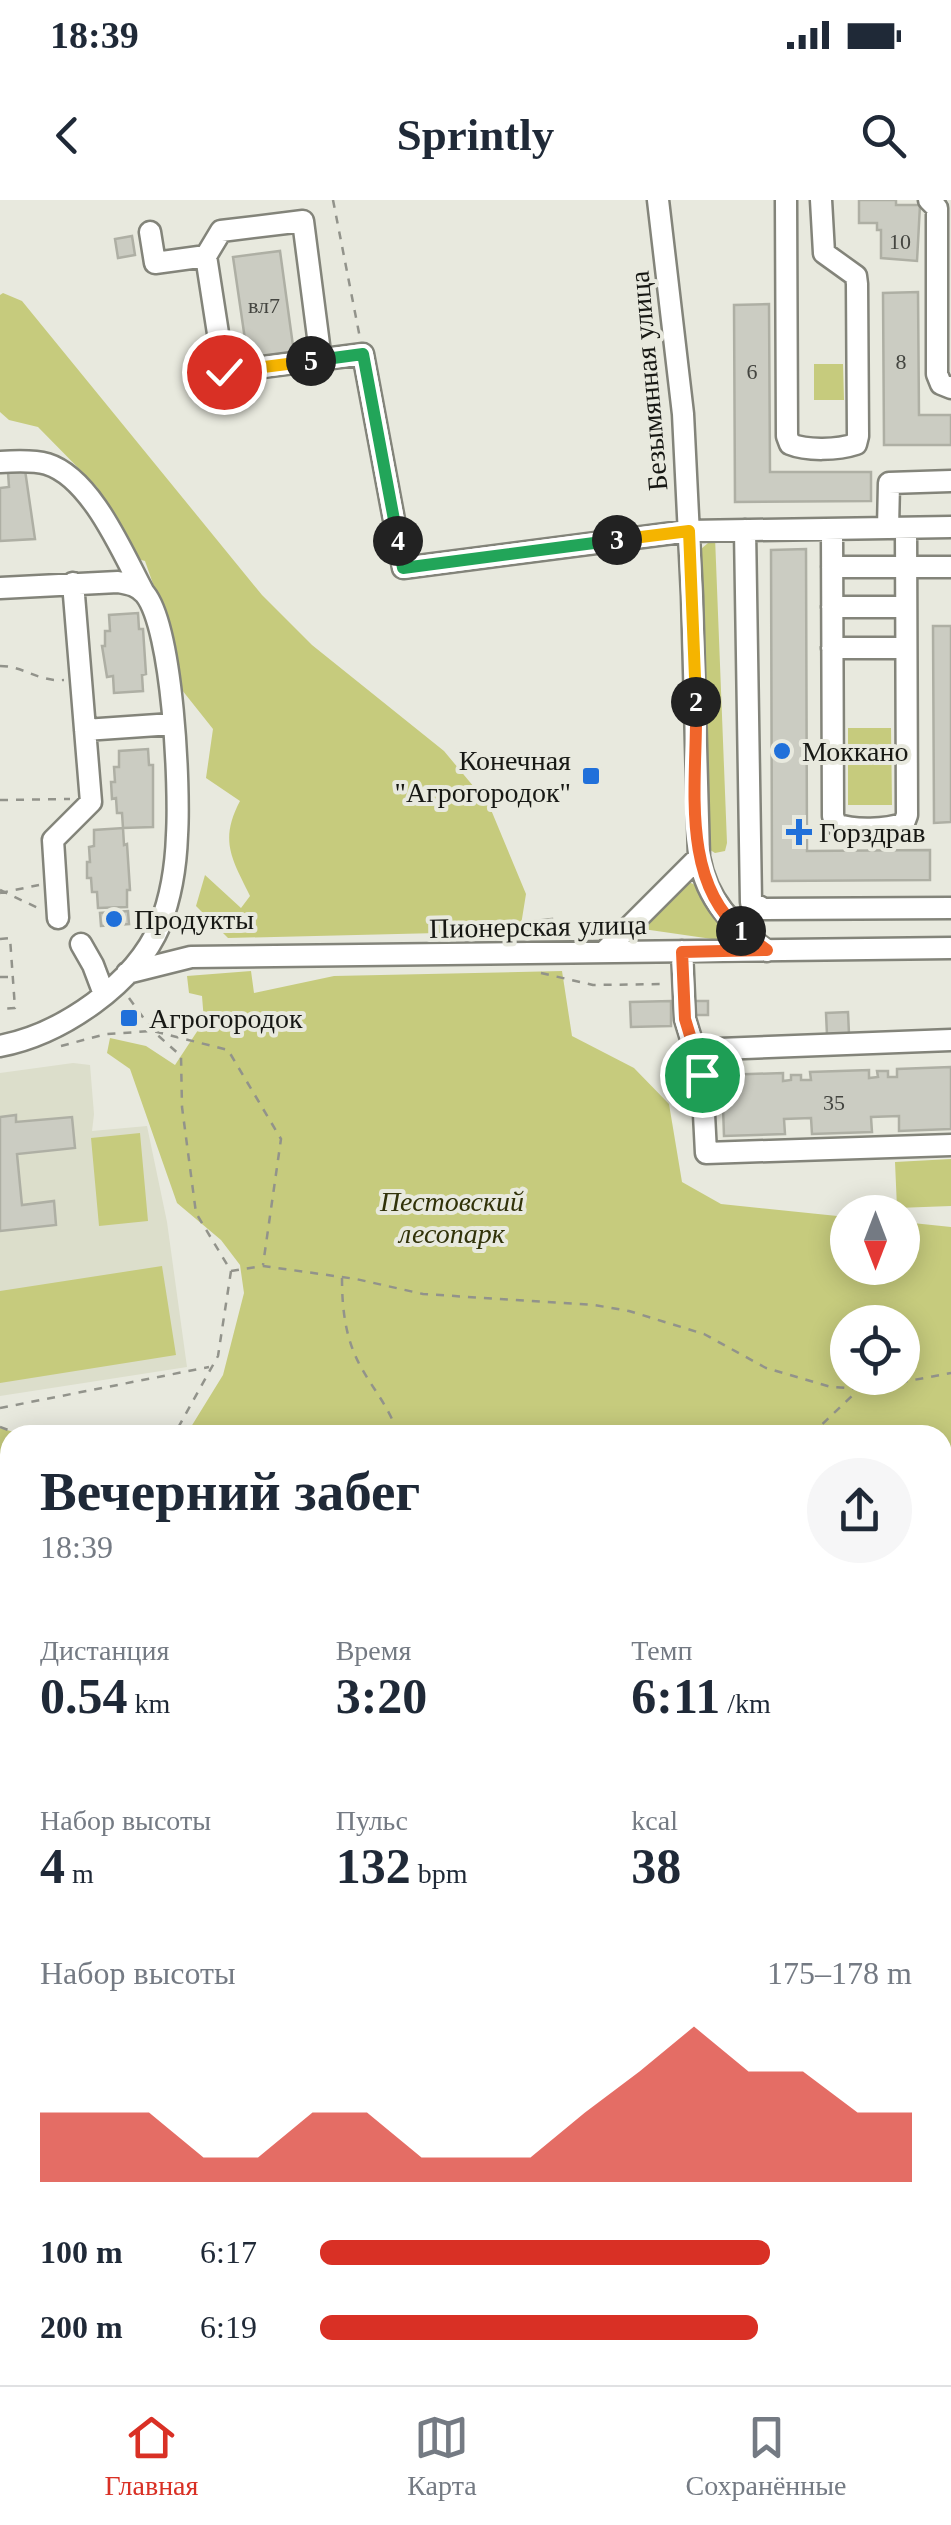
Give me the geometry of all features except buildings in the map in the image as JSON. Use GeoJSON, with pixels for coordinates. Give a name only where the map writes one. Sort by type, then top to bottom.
{"type":"FeatureCollection","features":[{"type":"Feature","properties":{"kind":"street","name":"Безымянная улица"},"geometry":{"type":"LineString","coordinates":[[658,200],[682,414],[699,857],[708,889],[720,908],[733,924],[767,950]]}},
{"type":"Feature","properties":{"kind":"street"},"geometry":{"type":"LineString","coordinates":[[786,200],[787,436],[790,444],[799,448],[847,447],[856,444],[858,436],[858,284],[856,276],[824,254],[821,200]]}},
{"type":"Feature","properties":{"kind":"street"},"geometry":{"type":"LineString","coordinates":[[929,200],[937,208],[937,374],[940,384],[951,388]]}},
{"type":"Feature","properties":{"kind":"street"},"geometry":{"type":"LineString","coordinates":[[321,360],[304,221],[221,231],[206,256],[224,372],[321,360],[363,354],[403,568],[689,531],[951,527]]}},
{"type":"Feature","properties":{"kind":"street"},"geometry":{"type":"LineString","coordinates":[[150,232],[155,263],[206,256]]}},
{"type":"Feature","properties":{"kind":"street"},"geometry":{"type":"LineString","coordinates":[[0,462],[45,463],[66,473],[94,504],[152,608],[164,650],[178,834],[169,894],[159,926],[124,976],[104,994],[32,1036],[0,1046]]}},
{"type":"Feature","properties":{"kind":"street"},"geometry":{"type":"LineString","coordinates":[[832,529],[833,816],[836,824],[844,827],[895,827],[906,816],[906,567],[889,483],[951,481]]}},
{"type":"Feature","properties":{"kind":"street"},"geometry":{"type":"LineString","coordinates":[[746,530],[751,902],[764,909],[951,908]]}},
{"type":"Feature","properties":{"kind":"street"},"geometry":{"type":"LineString","coordinates":[[832,567],[951,567]]}},
{"type":"Feature","properties":{"kind":"street"},"geometry":{"type":"LineString","coordinates":[[58,918],[53,840],[92,802],[73,583]]}},
{"type":"Feature","properties":{"kind":"street"},"geometry":{"type":"LineString","coordinates":[[0,588],[132,584],[144,593]]}},
{"type":"Feature","properties":{"kind":"street"},"geometry":{"type":"LineString","coordinates":[[832,607],[906,607]]}},
{"type":"Feature","properties":{"kind":"street"},"geometry":{"type":"LineString","coordinates":[[832,648],[906,648]]}},
{"type":"Feature","properties":{"kind":"street"},"geometry":{"type":"LineString","coordinates":[[85,730],[172,724]]}},
{"type":"Feature","properties":{"kind":"street"},"geometry":{"type":"LineString","coordinates":[[604,952],[699,857]]}},
{"type":"Feature","properties":{"kind":"street"},"geometry":{"type":"LineString","coordinates":[[80,944],[104,994]]}},
{"type":"Feature","properties":{"kind":"street","name":"Пионерская улица"},"geometry":{"type":"LineString","coordinates":[[124,976],[192,957],[951,948]]}},
{"type":"Feature","properties":{"kind":"street"},"geometry":{"type":"LineString","coordinates":[[682,952],[685,1019],[702,1075],[706,1153],[951,1145]]}},
{"type":"Feature","properties":{"kind":"street"},"geometry":{"type":"LineString","coordinates":[[693,1050],[951,1040]]}},
{"type":"Feature","properties":{"kind":"path"},"geometry":{"type":"LineString","coordinates":[[333,200],[363,354]]}},
{"type":"Feature","properties":{"kind":"path"},"geometry":{"type":"LineString","coordinates":[[0,666],[47,682],[80,679]]}},
{"type":"Feature","properties":{"kind":"path"},"geometry":{"type":"LineString","coordinates":[[0,800],[91,798]]}},
{"type":"Feature","properties":{"kind":"path"},"geometry":{"type":"LineString","coordinates":[[0,893],[56,882]]}},
{"type":"Feature","properties":{"kind":"path"},"geometry":{"type":"LineString","coordinates":[[0,938],[10,938],[14,1008],[0,1009]]}},
{"type":"Feature","properties":{"kind":"path"},"geometry":{"type":"LineString","coordinates":[[124,976],[132,1006],[181,1056],[182,1107],[196,1213],[232,1271],[218,1356],[180,1425]]}},
{"type":"Feature","properties":{"kind":"path"},"geometry":{"type":"LineString","coordinates":[[0,977],[12,977]]}},
{"type":"Feature","properties":{"kind":"path"},"geometry":{"type":"LineString","coordinates":[[50,1048],[106,1034],[153,1031],[228,1050],[281,1139],[263,1266]]}},
{"type":"Feature","properties":{"kind":"path"},"geometry":{"type":"LineString","coordinates":[[232,1271],[263,1266],[423,1294],[594,1305],[704,1334],[766,1368],[830,1387]]}},
{"type":"Feature","properties":{"kind":"path"},"geometry":{"type":"LineString","coordinates":[[342,1277],[342,1307],[354,1352],[395,1425]]}},
{"type":"Feature","properties":{"kind":"path"},"geometry":{"type":"LineString","coordinates":[[0,1408],[212,1366]]}},
{"type":"Feature","properties":{"kind":"path"},"geometry":{"type":"LineString","coordinates":[[920,1379],[951,1374]]}},
{"type":"Feature","properties":{"kind":"path"},"geometry":{"type":"LineString","coordinates":[[821,1425],[853,1395]]}},
{"type":"Feature","properties":{"kind":"shaded area"},"geometry":{"type":"Polygon","coordinates":[[[73,1063],[90,1065],[92,1131],[147,1126],[167,1222],[187,1367],[0,1396],[0,1073],[73,1063]]]}},
{"type":"Feature","properties":{"kind":"green space"},"geometry":{"type":"Polygon","coordinates":[[[3,293],[22,301],[262,595],[312,645],[444,751],[489,805],[526,894],[520,931],[228,938],[196,906],[205,875],[241,908],[250,896],[230,850],[230,828],[240,801],[206,778],[213,729],[182,690],[172,638],[145,561],[124,555],[121,537],[97,487],[38,427],[9,420],[0,412],[3,293]]]}},
{"type":"Feature","properties":{"kind":"green space"},"geometry":{"type":"Polygon","coordinates":[[[814,364],[843,364],[844,400],[814,400],[814,364]]]}},
{"type":"Feature","properties":{"kind":"green space"},"geometry":{"type":"Polygon","coordinates":[[[715,537],[727,843],[725,851],[715,853],[707,848],[701,549],[715,537]]]}},
{"type":"Feature","properties":{"kind":"green space"},"geometry":{"type":"Polygon","coordinates":[[[848,728],[891,728],[892,805],[848,805],[848,728]]]}},
{"type":"Feature","properties":{"kind":"green space"},"geometry":{"type":"Polygon","coordinates":[[[689,882],[697,886],[711,912],[729,931],[726,941],[643,929],[642,925],[689,882]]]}},
{"type":"Feature","properties":{"kind":"green space","name":"Пестовский лесопарк"},"geometry":{"type":"Polygon","coordinates":[[[251,971],[254,993],[334,976],[562,971],[572,1036],[634,1068],[669,1104],[682,1182],[721,1204],[830,1215],[830,1285],[920,1285],[920,1224],[951,1227],[951,1425],[192,1425],[223,1375],[244,1293],[240,1265],[221,1240],[177,1203],[130,1069],[107,1053],[110,1038],[146,1046],[175,1065],[204,1021],[202,996],[189,993],[187,976],[251,971]]]}},
{"type":"Feature","properties":{"kind":"green space"},"geometry":{"type":"Polygon","coordinates":[[[140,1133],[148,1221],[99,1226],[91,1138],[140,1133]]]}},
{"type":"Feature","properties":{"kind":"green space"},"geometry":{"type":"Polygon","coordinates":[[[951,1159],[951,1206],[920,1207],[920,1195],[896,1195],[895,1162],[951,1159]]]}},
{"type":"Feature","properties":{"kind":"green space"},"geometry":{"type":"Polygon","coordinates":[[[162,1266],[176,1355],[0,1383],[0,1291],[162,1266]]]}},
{"type":"Feature","properties":{"kind":"place","name":"Моккано"},"geometry":{"type":"Point","coordinates":[782,751]}},
{"type":"Feature","properties":{"kind":"place","name":"Конечная \"Агрогородок\""},"geometry":{"type":"Point","coordinates":[591,776]}},
{"type":"Feature","properties":{"kind":"place","name":"Горздрав"},"geometry":{"type":"Point","coordinates":[799,832]}},
{"type":"Feature","properties":{"kind":"place","name":"Продукты"},"geometry":{"type":"Point","coordinates":[114,919]}},
{"type":"Feature","properties":{"kind":"place","name":"Агрогородок"},"geometry":{"type":"Point","coordinates":[129,1018]}},
{"type":"Feature","properties":{"kind":"route"},"geometry":{"type":"LineString","coordinates":[[224,372],[363,354],[403,568],[689,531],[702,874],[733,924],[767,950],[682,952],[687,1034],[702,1075]]}}]}
